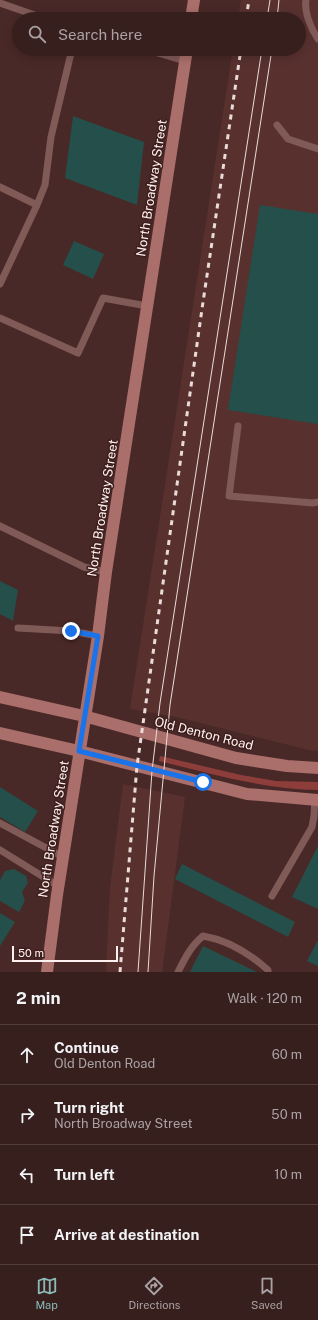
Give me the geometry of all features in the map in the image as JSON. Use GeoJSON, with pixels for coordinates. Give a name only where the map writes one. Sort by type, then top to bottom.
{"type":"FeatureCollection","features":[{"type":"Feature","properties":{"kind":"street"},"geometry":{"type":"LineString","coordinates":[[192,12],[194,0]]}},
{"type":"Feature","properties":{"kind":"street","name":"North Broadway Street"},"geometry":{"type":"LineString","coordinates":[[48,972],[58,886],[98,636],[106,572],[186,56]]}},
{"type":"Feature","properties":{"kind":"street","name":"Old Denton Road"},"geometry":{"type":"LineString","coordinates":[[0,697],[84,716],[236,758],[287,766],[318,768]]}},
{"type":"Feature","properties":{"kind":"street"},"geometry":{"type":"LineString","coordinates":[[0,733],[79,751],[247,794],[317,799]]}},
{"type":"Feature","properties":{"kind":"lane"},"geometry":{"type":"LineString","coordinates":[[306,0],[305,5],[308,19],[313,32],[318,39]]}},
{"type":"Feature","properties":{"kind":"lane"},"geometry":{"type":"LineString","coordinates":[[0,3],[26,12]]}},
{"type":"Feature","properties":{"kind":"lane"},"geometry":{"type":"LineString","coordinates":[[0,284],[45,185],[51,137],[70,56]]}},
{"type":"Feature","properties":{"kind":"lane"},"geometry":{"type":"LineString","coordinates":[[277,125],[288,139],[318,149]]}},
{"type":"Feature","properties":{"kind":"lane"},"geometry":{"type":"LineString","coordinates":[[0,187],[37,205]]}},
{"type":"Feature","properties":{"kind":"lane"},"geometry":{"type":"LineString","coordinates":[[0,318],[78,353],[103,298],[147,306]]}},
{"type":"Feature","properties":{"kind":"lane"},"geometry":{"type":"LineString","coordinates":[[238,426],[229,496],[313,503],[318,502]]}},
{"type":"Feature","properties":{"kind":"lane"},"geometry":{"type":"LineString","coordinates":[[0,526],[84,567],[106,572]]}},
{"type":"Feature","properties":{"kind":"lane"},"geometry":{"type":"LineString","coordinates":[[18,628],[71,631],[98,636]]}},
{"type":"Feature","properties":{"kind":"lane"},"geometry":{"type":"LineString","coordinates":[[272,896],[312,827],[317,799]]}},
{"type":"Feature","properties":{"kind":"lane"},"geometry":{"type":"LineString","coordinates":[[0,823],[63,857]]}},
{"type":"Feature","properties":{"kind":"lane"},"geometry":{"type":"LineString","coordinates":[[0,850],[58,886]]}},
{"type":"Feature","properties":{"kind":"lane"},"geometry":{"type":"LineString","coordinates":[[178,972],[186,955],[194,944],[203,936],[215,938],[238,949],[256,960],[268,970],[268,972]]}},
{"type":"Feature","properties":{"kind":"shaded area"},"geometry":{"type":"Polygon","coordinates":[[[241,0],[318,0],[318,751],[177,717],[130,709],[232,56],[306,56],[306,12],[239,12],[241,0]]]}},
{"type":"Feature","properties":{"kind":"shaded area"},"geometry":{"type":"Polygon","coordinates":[[[160,756],[241,775],[276,781],[318,782],[318,790],[278,787],[238,780],[159,761],[160,756]]]}},
{"type":"Feature","properties":{"kind":"shaded area"},"geometry":{"type":"Polygon","coordinates":[[[123,784],[185,797],[162,972],[106,972],[110,888],[123,784]]]}},
{"type":"Feature","properties":{"kind":"building"},"geometry":{"type":"Polygon","coordinates":[[[73,116],[144,142],[137,205],[65,178],[73,116]]]}},
{"type":"Feature","properties":{"kind":"building"},"geometry":{"type":"Polygon","coordinates":[[[260,205],[318,214],[318,424],[228,410],[260,205]]]}},
{"type":"Feature","properties":{"kind":"building"},"geometry":{"type":"Polygon","coordinates":[[[74,241],[104,254],[93,279],[63,265],[74,241]]]}},
{"type":"Feature","properties":{"kind":"building"},"geometry":{"type":"Polygon","coordinates":[[[0,581],[18,590],[13,621],[0,614],[0,581]]]}},
{"type":"Feature","properties":{"kind":"building"},"geometry":{"type":"Polygon","coordinates":[[[0,787],[38,811],[25,832],[0,817],[0,787]]]}},
{"type":"Feature","properties":{"kind":"building"},"geometry":{"type":"Polygon","coordinates":[[[318,846],[318,909],[292,897],[318,846]]]}},
{"type":"Feature","properties":{"kind":"building"},"geometry":{"type":"Polygon","coordinates":[[[182,864],[295,922],[288,937],[175,879],[182,864]]]}},
{"type":"Feature","properties":{"kind":"building"},"geometry":{"type":"Polygon","coordinates":[[[14,869],[26,876],[28,883],[22,892],[25,901],[19,912],[0,901],[0,880],[5,871],[14,869]]]}},
{"type":"Feature","properties":{"kind":"building"},"geometry":{"type":"Polygon","coordinates":[[[0,913],[15,922],[0,946],[0,913]]]}},
{"type":"Feature","properties":{"kind":"building"},"geometry":{"type":"Polygon","coordinates":[[[318,940],[318,966],[307,961],[318,940]]]}},
{"type":"Feature","properties":{"kind":"building"},"geometry":{"type":"Polygon","coordinates":[[[203,946],[257,972],[190,972],[203,946]]]}},
{"type":"Feature","properties":{"kind":"tram line"},"geometry":{"type":"LineString","coordinates":[[268,12],[270,0]]}},
{"type":"Feature","properties":{"kind":"tram line"},"geometry":{"type":"LineString","coordinates":[[278,12],[279,0]]}},
{"type":"Feature","properties":{"kind":"tram line"},"geometry":{"type":"LineString","coordinates":[[138,972],[152,771],[160,703],[261,56]]}},
{"type":"Feature","properties":{"kind":"tram line"},"geometry":{"type":"LineString","coordinates":[[148,972],[154,876],[170,705],[271,56]]}},
{"type":"Feature","properties":{"kind":"railway"},"geometry":{"type":"LineString","coordinates":[[247,12],[249,0]]}},
{"type":"Feature","properties":{"kind":"railway"},"geometry":{"type":"LineString","coordinates":[[120,972],[137,766],[203,302],[240,56]]}},
{"type":"Feature","properties":{"kind":"route"},"geometry":{"type":"LineString","coordinates":[[71,631],[98,636],[79,751],[166,774],[203,782]]}}]}
